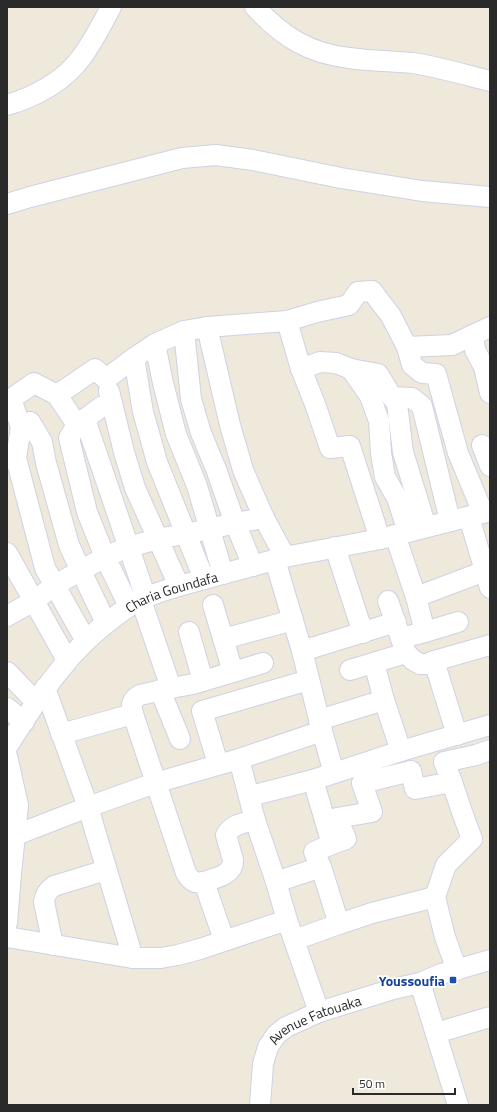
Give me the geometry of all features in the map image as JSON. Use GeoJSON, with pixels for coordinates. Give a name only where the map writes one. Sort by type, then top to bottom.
{"type":"FeatureCollection","features":[{"type":"Feature","properties":{"kind":"street"},"geometry":{"type":"LineString","coordinates":[[7,105],[19,102],[41,91],[59,80],[70,70],[91,43],[111,7]]}},
{"type":"Feature","properties":{"kind":"street"},"geometry":{"type":"LineString","coordinates":[[255,7],[281,32],[294,41],[317,51],[348,58],[413,63],[490,81]]}},
{"type":"Feature","properties":{"kind":"street"},"geometry":{"type":"LineString","coordinates":[[7,204],[30,196],[182,158],[216,156],[253,160],[341,178],[422,191],[490,197]]}},
{"type":"Feature","properties":{"kind":"street"},"geometry":{"type":"LineString","coordinates":[[106,379],[156,344],[184,331],[207,327],[287,321],[317,312],[349,306],[358,292],[372,291],[391,316],[406,347],[412,365],[422,374],[436,374],[458,453],[487,580],[416,597]]}},
{"type":"Feature","properties":{"kind":"street"},"geometry":{"type":"LineString","coordinates":[[287,321],[301,369],[330,448],[350,446],[394,535],[416,597],[425,632]]}},
{"type":"Feature","properties":{"kind":"street"},"geometry":{"type":"LineString","coordinates":[[207,327],[230,425],[243,470],[280,558],[293,620],[320,726],[334,773]]}},
{"type":"Feature","properties":{"kind":"street"},"geometry":{"type":"LineString","coordinates":[[184,331],[191,399],[201,433],[253,566]]}},
{"type":"Feature","properties":{"kind":"street"},"geometry":{"type":"LineString","coordinates":[[406,347],[452,345],[481,331]]}},
{"type":"Feature","properties":{"kind":"street"},"geometry":{"type":"LineString","coordinates":[[481,331],[475,350],[484,367],[490,393]]}},
{"type":"Feature","properties":{"kind":"street"},"geometry":{"type":"LineString","coordinates":[[156,344],[162,383],[176,434],[197,486],[223,574]]}},
{"type":"Feature","properties":{"kind":"street"},"geometry":{"type":"LineString","coordinates":[[134,358],[143,412],[157,462],[204,580]]}},
{"type":"Feature","properties":{"kind":"street"},"geometry":{"type":"LineString","coordinates":[[301,369],[320,362],[336,363],[351,369],[378,374],[397,404],[403,452],[426,527]]}},
{"type":"Feature","properties":{"kind":"street"},"geometry":{"type":"LineString","coordinates":[[57,395],[95,369],[106,379],[124,452],[135,488],[179,586]]}},
{"type":"Feature","properties":{"kind":"street"},"geometry":{"type":"LineString","coordinates":[[351,369],[370,396],[379,421],[381,453],[386,476],[397,498],[394,535]]}},
{"type":"Feature","properties":{"kind":"street"},"geometry":{"type":"LineString","coordinates":[[86,641],[45,568],[12,458],[21,427],[11,399],[34,383],[57,395],[81,422],[128,547],[139,601],[180,740]]}},
{"type":"Feature","properties":{"kind":"street"},"geometry":{"type":"LineString","coordinates":[[392,397],[412,398],[422,406],[473,515]]}},
{"type":"Feature","properties":{"kind":"street"},"geometry":{"type":"LineString","coordinates":[[112,403],[101,407],[81,422],[69,438],[87,512],[105,557],[139,601]]}},
{"type":"Feature","properties":{"kind":"street"},"geometry":{"type":"LineString","coordinates":[[21,427],[30,422],[42,442],[46,463],[69,545],[106,623]]}},
{"type":"Feature","properties":{"kind":"street"},"geometry":{"type":"LineString","coordinates":[[482,445],[490,466]]}},
{"type":"Feature","properties":{"kind":"street","name":"Charia Goundafa"},"geometry":{"type":"LineString","coordinates":[[7,747],[41,695],[67,660],[106,623],[139,601],[179,586],[280,558],[394,535],[473,515]]}},
{"type":"Feature","properties":{"kind":"street"},"geometry":{"type":"LineString","coordinates":[[7,616],[34,601],[55,585],[105,557],[128,547],[158,538],[210,529],[235,522],[264,518]]}},
{"type":"Feature","properties":{"kind":"street"},"geometry":{"type":"LineString","coordinates":[[335,547],[363,633]]}},
{"type":"Feature","properties":{"kind":"street"},"geometry":{"type":"LineString","coordinates":[[7,553],[67,660]]}},
{"type":"Feature","properties":{"kind":"street"},"geometry":{"type":"LineString","coordinates":[[388,601],[401,638],[413,660],[420,664],[426,664],[490,645]]}},
{"type":"Feature","properties":{"kind":"street"},"geometry":{"type":"LineString","coordinates":[[213,605],[233,672]]}},
{"type":"Feature","properties":{"kind":"street"},"geometry":{"type":"LineString","coordinates":[[223,639],[293,620]]}},
{"type":"Feature","properties":{"kind":"street"},"geometry":{"type":"LineString","coordinates":[[302,651],[363,633],[401,638],[458,622]]}},
{"type":"Feature","properties":{"kind":"street"},"geometry":{"type":"LineString","coordinates":[[189,632],[202,711],[218,764]]}},
{"type":"Feature","properties":{"kind":"street"},"geometry":{"type":"LineString","coordinates":[[350,670],[374,663],[401,638]]}},
{"type":"Feature","properties":{"kind":"street"},"geometry":{"type":"LineString","coordinates":[[434,661],[457,735]]}},
{"type":"Feature","properties":{"kind":"street"},"geometry":{"type":"LineString","coordinates":[[256,820],[234,826],[226,835],[234,864],[229,872],[204,882],[199,883],[192,880],[186,873],[155,783],[131,705],[135,697],[140,695],[198,682],[263,663]]}},
{"type":"Feature","properties":{"kind":"street"},"geometry":{"type":"LineString","coordinates":[[374,663],[384,700],[401,751]]}},
{"type":"Feature","properties":{"kind":"street"},"geometry":{"type":"LineString","coordinates":[[7,672],[41,695],[61,734],[88,807],[133,958]]}},
{"type":"Feature","properties":{"kind":"street"},"geometry":{"type":"LineString","coordinates":[[202,711],[309,680]]}},
{"type":"Feature","properties":{"kind":"street"},"geometry":{"type":"LineString","coordinates":[[16,834],[155,783],[239,759],[384,700]]}},
{"type":"Feature","properties":{"kind":"street"},"geometry":{"type":"LineString","coordinates":[[7,708],[24,722]]}},
{"type":"Feature","properties":{"kind":"street"},"geometry":{"type":"LineString","coordinates":[[61,734],[133,714]]}},
{"type":"Feature","properties":{"kind":"street"},"geometry":{"type":"LineString","coordinates":[[250,796],[313,780],[401,751],[490,725]]}},
{"type":"Feature","properties":{"kind":"street"},"geometry":{"type":"LineString","coordinates":[[456,970],[435,897],[446,865],[472,839],[444,762],[476,755],[490,750]]}},
{"type":"Feature","properties":{"kind":"street"},"geometry":{"type":"LineString","coordinates":[[7,756],[18,806],[7,923]]}},
{"type":"Feature","properties":{"kind":"street"},"geometry":{"type":"LineString","coordinates":[[239,759],[287,920],[319,1012]]}},
{"type":"Feature","properties":{"kind":"street"},"geometry":{"type":"LineString","coordinates":[[339,924],[321,867],[314,852],[346,839],[337,818],[372,812],[362,784],[411,771],[415,788],[452,782]]}},
{"type":"Feature","properties":{"kind":"street"},"geometry":{"type":"LineString","coordinates":[[313,780],[332,844]]}},
{"type":"Feature","properties":{"kind":"street"},"geometry":{"type":"LineString","coordinates":[[276,882],[321,867]]}},
{"type":"Feature","properties":{"kind":"street"},"geometry":{"type":"LineString","coordinates":[[53,945],[44,902],[48,890],[54,886],[106,870]]}},
{"type":"Feature","properties":{"kind":"street"},"geometry":{"type":"LineString","coordinates":[[204,882],[224,940]]}},
{"type":"Feature","properties":{"kind":"street"},"geometry":{"type":"LineString","coordinates":[[294,940],[372,913],[435,897]]}},
{"type":"Feature","properties":{"kind":"street"},"geometry":{"type":"LineString","coordinates":[[7,937],[133,958],[161,958],[178,955],[287,920]]}},
{"type":"Feature","properties":{"kind":"street","name":"Avenue Fatouaka"},"geometry":{"type":"LineString","coordinates":[[260,1105],[263,1064],[268,1047],[276,1035],[292,1024],[319,1012],[393,989],[420,983],[441,974],[490,960]]}},
{"type":"Feature","properties":{"kind":"street"},"geometry":{"type":"LineString","coordinates":[[420,983],[458,1105]]}},
{"type":"Feature","properties":{"kind":"street"},"geometry":{"type":"LineString","coordinates":[[436,1033],[490,1017]]}},
{"type":"Feature","properties":{"kind":"place","name":"Youssoufia"},"geometry":{"type":"Point","coordinates":[453,980]}}]}
